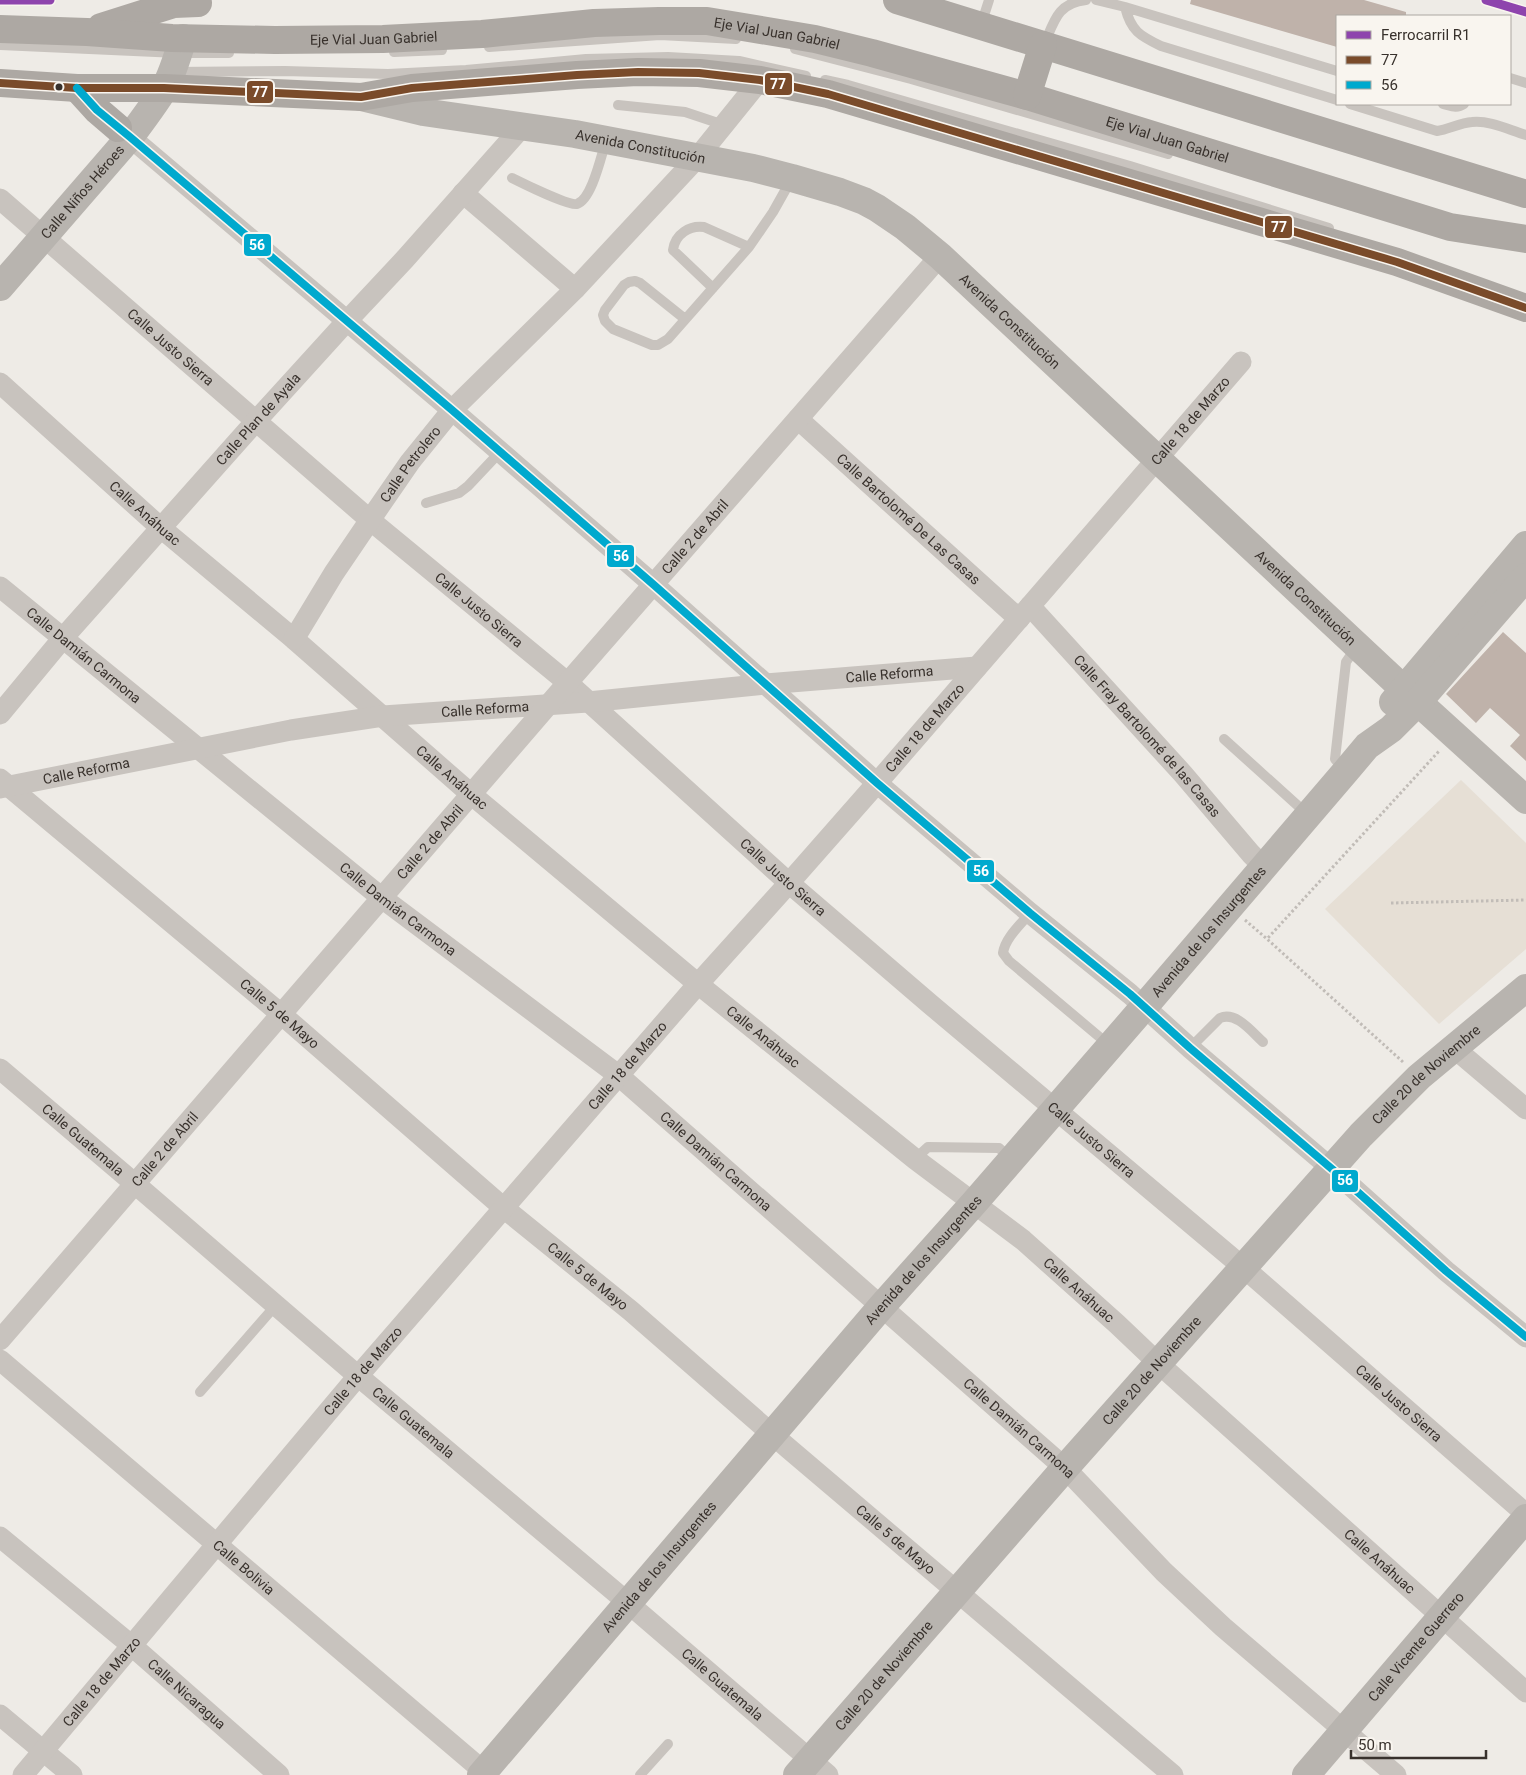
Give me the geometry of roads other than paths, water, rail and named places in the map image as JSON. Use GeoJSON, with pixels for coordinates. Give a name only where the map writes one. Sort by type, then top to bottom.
{"type":"FeatureCollection","features":[{"type":"Feature","properties":{"kind":"main road"},"geometry":{"type":"LineString","coordinates":[[898,0],[1526,194]]}},
{"type":"Feature","properties":{"kind":"main road"},"geometry":{"type":"LineString","coordinates":[[87,32],[174,4],[200,2]]}},
{"type":"Feature","properties":{"kind":"main road"},"geometry":{"type":"LineString","coordinates":[[164,64],[200,2]]}},
{"type":"Feature","properties":{"kind":"main road","name":"Eje Vial Juan Gabriel"},"geometry":{"type":"LineString","coordinates":[[0,83],[77,88],[164,64],[275,40],[383,39],[482,34],[594,23],[707,21],[815,39],[872,53],[1027,96],[1450,227],[1526,239]]}},
{"type":"Feature","properties":{"kind":"main road","name":"Eje Vial Juan Gabriel"},"geometry":{"type":"LineString","coordinates":[[0,29],[87,32],[164,64],[361,98],[412,88],[638,72],[699,73],[760,80],[828,94],[1397,262],[1526,308]]}},
{"type":"Feature","properties":{"kind":"main road"},"geometry":{"type":"LineString","coordinates":[[1027,96],[1044,45]]}},
{"type":"Feature","properties":{"kind":"main road","name":"Calle Niños Héroes"},"geometry":{"type":"LineString","coordinates":[[0,287],[95,161],[124,132],[164,64]]}},
{"type":"Feature","properties":{"kind":"main road"},"geometry":{"type":"LineString","coordinates":[[77,88],[97,110],[124,132]]}},
{"type":"Feature","properties":{"kind":"main road","name":"Avenida Constitución"},"geometry":{"type":"LineString","coordinates":[[361,98],[423,112],[606,140],[754,168],[840,192],[877,208],[905,227],[940,256],[1411,696],[1526,800]]}},
{"type":"Feature","properties":{"kind":"main road","name":"Calle Niños Héroes"},"geometry":{"type":"LineString","coordinates":[[0,271],[40,233]]}},
{"type":"Feature","properties":{"kind":"main road","name":"Avenida de los Insurgentes"},"geometry":{"type":"LineString","coordinates":[[484,1774],[772,1434],[974,1204],[1307,815],[1368,746],[1391,730],[1411,696],[1526,545]]}},
{"type":"Feature","properties":{"kind":"main road","name":"Avenida de los Insurgentes"},"geometry":{"type":"LineString","coordinates":[[1411,696],[1526,577]]}},
{"type":"Feature","properties":{"kind":"main road","name":"Calle 20 de Noviembre"},"geometry":{"type":"LineString","coordinates":[[812,1770],[957,1593],[1065,1468],[1367,1129],[1419,1077],[1526,988]]}},
{"type":"Feature","properties":{"kind":"main road","name":"Calle Vicente Guerrero"},"geometry":{"type":"LineString","coordinates":[[1306,1775],[1526,1518]]}},
{"type":"Feature","properties":{"kind":"street","name":"Calle Petrolero"},"geometry":{"type":"LineString","coordinates":[[294,639],[334,573],[410,462],[452,410],[575,289],[697,158],[760,80]]}},
{"type":"Feature","properties":{"kind":"street","name":"Calle Plan de Ayala"},"geometry":{"type":"LineString","coordinates":[[0,714],[63,638],[522,127]]}},
{"type":"Feature","properties":{"kind":"street"},"geometry":{"type":"LineString","coordinates":[[124,132],[452,410],[654,585],[876,783],[1144,1007],[1332,1168],[1446,1271],[1526,1337]]}},
{"type":"Feature","properties":{"kind":"street"},"geometry":{"type":"LineString","coordinates":[[463,193],[575,289]]}},
{"type":"Feature","properties":{"kind":"street","name":"Calle Justo Sierra"},"geometry":{"type":"LineString","coordinates":[[0,199],[370,520],[568,683],[789,883],[937,1011],[1244,1268],[1526,1514]]}},
{"type":"Feature","properties":{"kind":"street","name":"Calle 2 de Abril"},"geometry":{"type":"LineString","coordinates":[[0,1340],[549,704],[940,256]]}},
{"type":"Feature","properties":{"kind":"street","name":"Calle 18 de Marzo"},"geometry":{"type":"LineString","coordinates":[[22,1775],[358,1376],[505,1209],[698,984],[789,883],[977,667],[1240,362]]}},
{"type":"Feature","properties":{"kind":"street","name":"Calle Anáhuac"},"geometry":{"type":"LineString","coordinates":[[0,382],[161,528],[384,716],[472,795],[698,984],[915,1159],[1023,1240],[1526,1692]]}},
{"type":"Feature","properties":{"kind":"street","name":"Calle Bartolomé De Las Casas"},"geometry":{"type":"LineString","coordinates":[[798,419],[1024,612]]}},
{"type":"Feature","properties":{"kind":"street","name":"Calle Damián Carmona"},"geometry":{"type":"LineString","coordinates":[[0,587],[382,898],[618,1076],[1065,1468],[1171,1578],[1223,1627],[1396,1775]]}},
{"type":"Feature","properties":{"kind":"street","name":"Calle Fray Bartolomé de las Casas"},"geometry":{"type":"LineString","coordinates":[[1024,612],[1182,774],[1264,867]]}},
{"type":"Feature","properties":{"kind":"street","name":"Calle Reforma"},"geometry":{"type":"LineString","coordinates":[[2,784],[291,730],[384,716],[588,702],[766,684],[977,667]]}},
{"type":"Feature","properties":{"kind":"street","name":"Calle 5 de Mayo"},"geometry":{"type":"LineString","coordinates":[[2,784],[281,1014],[505,1209],[631,1311],[957,1593],[1173,1775]]}},
{"type":"Feature","properties":{"kind":"street"},"geometry":{"type":"LineString","coordinates":[[1454,1048],[1526,1109]]}},
{"type":"Feature","properties":{"kind":"street","name":"Calle Guatemala"},"geometry":{"type":"LineString","coordinates":[[0,1069],[358,1376],[627,1603],[812,1770]]}},
{"type":"Feature","properties":{"kind":"street","name":"Calle Bolivia"},"geometry":{"type":"LineString","coordinates":[[0,1360],[484,1774]]}},
{"type":"Feature","properties":{"kind":"street","name":"Calle Nicaragua"},"geometry":{"type":"LineString","coordinates":[[0,1537],[131,1645],[279,1775]]}},
{"type":"Feature","properties":{"kind":"street"},"geometry":{"type":"LineString","coordinates":[[0,1715],[72,1775]]}},
{"type":"Feature","properties":{"kind":"lane"},"geometry":{"type":"LineString","coordinates":[[981,26],[989,0]]}},
{"type":"Feature","properties":{"kind":"lane"},"geometry":{"type":"LineString","coordinates":[[1044,45],[1057,15],[1064,6],[1086,0]]}},
{"type":"Feature","properties":{"kind":"lane"},"geometry":{"type":"LineString","coordinates":[[1096,0],[1336,71]]}},
{"type":"Feature","properties":{"kind":"lane"},"geometry":{"type":"LineString","coordinates":[[1125,7],[1128,18],[1138,33],[1161,46],[1336,100]]}},
{"type":"Feature","properties":{"kind":"lane"},"geometry":{"type":"LineString","coordinates":[[479,47],[660,35],[744,40]]}},
{"type":"Feature","properties":{"kind":"lane"},"geometry":{"type":"LineString","coordinates":[[0,45],[164,64],[285,71],[388,74],[466,70],[586,59],[668,57],[740,61],[857,87],[1130,166],[1341,232]]}},
{"type":"Feature","properties":{"kind":"lane"},"geometry":{"type":"LineString","coordinates":[[788,48],[911,79],[1177,156]]}},
{"type":"Feature","properties":{"kind":"lane"},"geometry":{"type":"LineString","coordinates":[[383,52],[450,49]]}},
{"type":"Feature","properties":{"kind":"lane"},"geometry":{"type":"LineString","coordinates":[[116,77],[164,64],[237,52]]}},
{"type":"Feature","properties":{"kind":"lane"},"geometry":{"type":"LineString","coordinates":[[1511,78],[1526,83]]}},
{"type":"Feature","properties":{"kind":"lane"},"geometry":{"type":"LineString","coordinates":[[618,105],[685,112],[724,125]]}},
{"type":"Feature","properties":{"kind":"lane"},"geometry":{"type":"LineString","coordinates":[[1353,105],[1437,131],[1471,122],[1488,123],[1526,135]]}},
{"type":"Feature","properties":{"kind":"lane"},"geometry":{"type":"LineString","coordinates":[[1446,105],[1452,107],[1462,105],[1471,122]]}},
{"type":"Feature","properties":{"kind":"lane"},"geometry":{"type":"LineString","coordinates":[[512,178],[571,204],[577,204],[590,191],[606,140]]}},
{"type":"Feature","properties":{"kind":"lane"},"geometry":{"type":"LineString","coordinates":[[685,319],[646,287],[635,281],[624,285],[603,315],[608,326],[652,345],[658,345],[668,339],[749,247],[773,212],[792,178]]}},
{"type":"Feature","properties":{"kind":"lane"},"geometry":{"type":"LineString","coordinates":[[713,288],[673,250],[674,244],[678,239],[689,228],[698,226],[749,247]]}},
{"type":"Feature","properties":{"kind":"lane"},"geometry":{"type":"LineString","coordinates":[[1421,230],[1430,231],[1450,227]]}},
{"type":"Feature","properties":{"kind":"lane"},"geometry":{"type":"LineString","coordinates":[[1368,243],[1397,262]]}},
{"type":"Feature","properties":{"kind":"lane"},"geometry":{"type":"LineString","coordinates":[[426,503],[459,493],[500,452]]}},
{"type":"Feature","properties":{"kind":"lane"},"geometry":{"type":"LineString","coordinates":[[1346,771],[1335,759],[1346,662],[1358,646]]}},
{"type":"Feature","properties":{"kind":"lane"},"geometry":{"type":"LineString","coordinates":[[1224,739],[1307,815]]}},
{"type":"Feature","properties":{"kind":"lane"},"geometry":{"type":"LineString","coordinates":[[1030,912],[1007,941],[1003,953],[1009,961],[1110,1046]]}},
{"type":"Feature","properties":{"kind":"lane"},"geometry":{"type":"LineString","coordinates":[[1190,1048],[1220,1018],[1225,1016],[1235,1018],[1263,1042]]}},
{"type":"Feature","properties":{"kind":"lane"},"geometry":{"type":"LineString","coordinates":[[915,1159],[928,1147],[999,1148],[1012,1160]]}},
{"type":"Feature","properties":{"kind":"lane"},"geometry":{"type":"LineString","coordinates":[[200,1392],[276,1305]]}},
{"type":"Feature","properties":{"kind":"lane"},"geometry":{"type":"LineString","coordinates":[[640,1775],[668,1744]]}},
{"type":"Feature","properties":{"kind":"rail line","name":"R1"},"geometry":{"type":"LineString","coordinates":[[0,0],[50,0]]}},
{"type":"Feature","properties":{"kind":"rail line","name":"R1"},"geometry":{"type":"LineString","coordinates":[[1486,0],[1526,12]]}}]}
